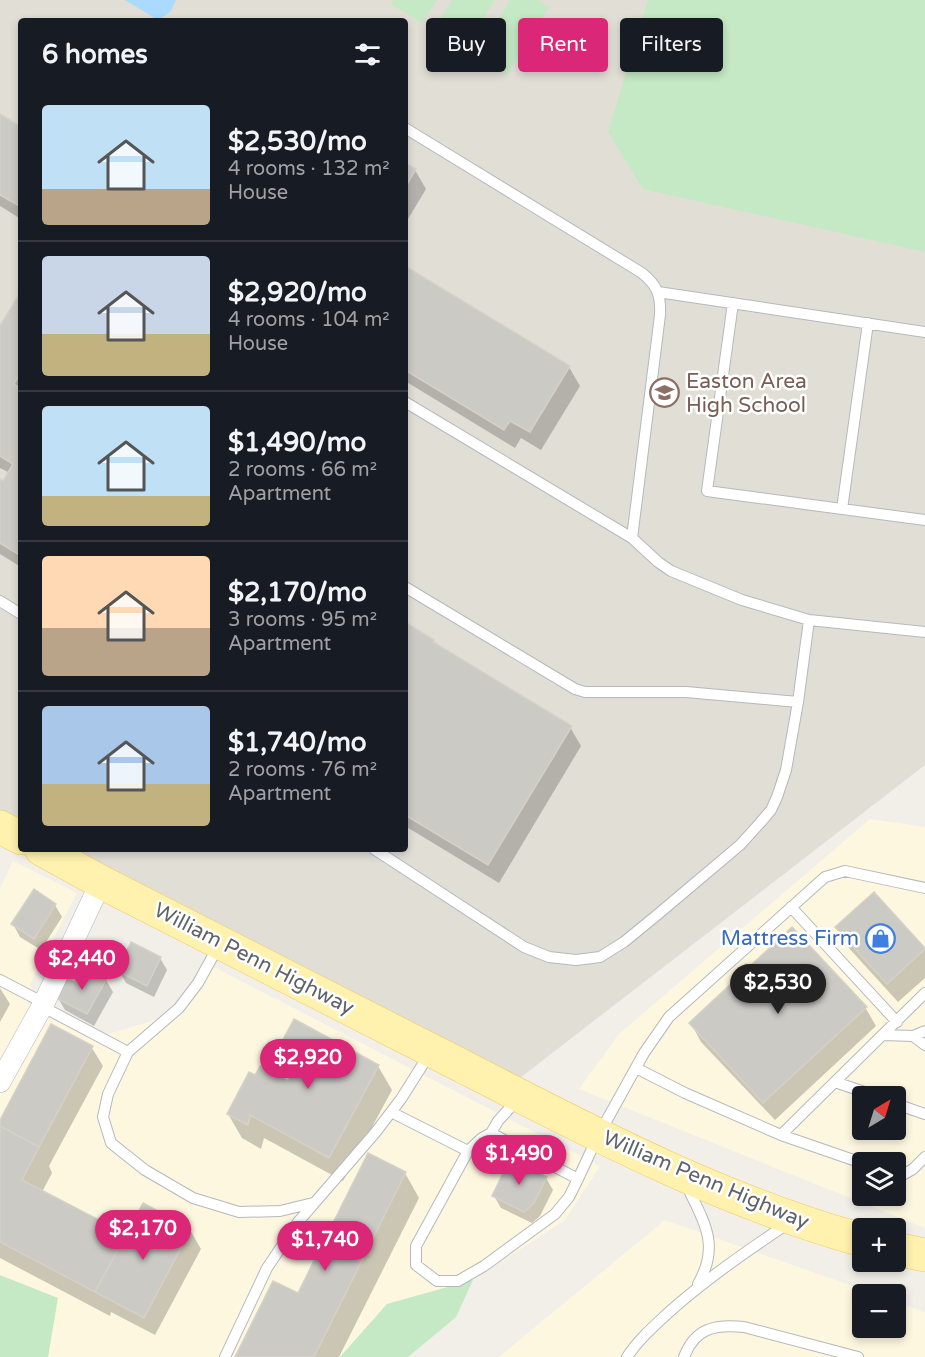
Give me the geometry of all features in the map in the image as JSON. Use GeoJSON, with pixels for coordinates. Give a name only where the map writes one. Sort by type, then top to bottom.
{"type":"FeatureCollection","features":[{"type":"Feature","properties":{"kind":"main road"},"geometry":{"type":"LineString","coordinates":[[0,827],[18,836]]}},
{"type":"Feature","properties":{"kind":"main road","name":"William Penn Highway"},"geometry":{"type":"LineString","coordinates":[[46,852],[598,1136],[744,1200],[852,1237]]}},
{"type":"Feature","properties":{"kind":"main road"},"geometry":{"type":"LineString","coordinates":[[906,1251],[925,1255]]}},
{"type":"Feature","properties":{"kind":"street"},"geometry":{"type":"LineString","coordinates":[[0,1082],[43,1005],[101,882]]}},
{"type":"Feature","properties":{"kind":"lane"},"geometry":{"type":"LineString","coordinates":[[408,131],[642,273],[653,282],[661,304],[632,538]]}},
{"type":"Feature","properties":{"kind":"lane"},"geometry":{"type":"LineString","coordinates":[[658,292],[925,332]]}},
{"type":"Feature","properties":{"kind":"lane"},"geometry":{"type":"LineString","coordinates":[[733,303],[707,491],[925,520]]}},
{"type":"Feature","properties":{"kind":"lane"},"geometry":{"type":"LineString","coordinates":[[842,509],[868,323]]}},
{"type":"Feature","properties":{"kind":"lane"},"geometry":{"type":"LineString","coordinates":[[408,404],[632,538],[658,562],[682,576],[742,600],[809,620],[923,632]]}},
{"type":"Feature","properties":{"kind":"lane"},"geometry":{"type":"LineString","coordinates":[[408,589],[575,689],[585,692],[686,692],[798,702]]}},
{"type":"Feature","properties":{"kind":"lane"},"geometry":{"type":"LineString","coordinates":[[0,601],[18,612]]}},
{"type":"Feature","properties":{"kind":"lane"},"geometry":{"type":"LineString","coordinates":[[379,852],[525,947],[549,957],[576,960],[600,957],[624,942],[740,845],[771,810],[786,770],[809,620]]}},
{"type":"Feature","properties":{"kind":"lane"},"geometry":{"type":"LineString","coordinates":[[521,1096],[498,1120],[490,1133],[468,1150],[416,1246],[416,1265],[437,1281],[458,1281],[484,1266],[555,1214],[569,1197],[598,1136],[644,1053],[669,1017],[825,877],[845,871],[925,888]]}},
{"type":"Feature","properties":{"kind":"lane"},"geometry":{"type":"LineString","coordinates":[[791,907],[897,1022]]}},
{"type":"Feature","properties":{"kind":"lane"},"geometry":{"type":"LineString","coordinates":[[220,943],[198,983],[179,1008],[128,1052],[108,1094],[103,1117],[111,1143],[145,1170],[193,1198],[239,1212],[280,1211],[313,1203]]}},
{"type":"Feature","properties":{"kind":"lane"},"geometry":{"type":"LineString","coordinates":[[0,980],[128,1052]]}},
{"type":"Feature","properties":{"kind":"lane"},"geometry":{"type":"LineString","coordinates":[[781,1135],[925,993]]}},
{"type":"Feature","properties":{"kind":"lane"},"geometry":{"type":"LineString","coordinates":[[884,1035],[913,1036],[925,1031]]}},
{"type":"Feature","properties":{"kind":"lane"},"geometry":{"type":"LineString","coordinates":[[913,1036],[925,1046]]}},
{"type":"Feature","properties":{"kind":"lane"},"geometry":{"type":"LineString","coordinates":[[225,1357],[267,1268],[298,1222],[375,1133],[432,1050]]}},
{"type":"Feature","properties":{"kind":"lane"},"geometry":{"type":"LineString","coordinates":[[636,1068],[781,1135],[852,1160]]}},
{"type":"Feature","properties":{"kind":"lane"},"geometry":{"type":"LineString","coordinates":[[835,1082],[852,1088]]}},
{"type":"Feature","properties":{"kind":"lane"},"geometry":{"type":"LineString","coordinates":[[906,1107],[925,1114]]}},
{"type":"Feature","properties":{"kind":"lane"},"geometry":{"type":"LineString","coordinates":[[391,1112],[468,1150]]}},
{"type":"Feature","properties":{"kind":"lane"},"geometry":{"type":"LineString","coordinates":[[490,1133],[578,1179]]}},
{"type":"Feature","properties":{"kind":"lane"},"geometry":{"type":"LineString","coordinates":[[906,1173],[925,1157]]}},
{"type":"Feature","properties":{"kind":"lane"},"geometry":{"type":"LineString","coordinates":[[681,1173],[704,1222],[710,1246],[708,1264],[695,1289]]}},
{"type":"Feature","properties":{"kind":"lane"},"geometry":{"type":"LineString","coordinates":[[627,1357],[639,1340],[695,1289],[795,1219]]}},
{"type":"Feature","properties":{"kind":"lane"},"geometry":{"type":"LineString","coordinates":[[684,1357],[694,1338],[706,1329],[726,1325],[744,1327],[858,1357]]}},
{"type":"Feature","properties":{"kind":"shaded area","name":"Easton Area High School"},"geometry":{"type":"Polygon","coordinates":[[[0,0],[925,0],[925,765],[516,1081],[80,852],[408,852],[408,18],[18,18],[18,819],[0,810],[0,0]]]}},
{"type":"Feature","properties":{"kind":"shaded area"},"geometry":{"type":"Polygon","coordinates":[[[870,819],[925,827],[925,1228],[906,1220],[906,1218],[900,1218],[870,1206],[906,1206],[906,1152],[852,1152],[852,1199],[579,1089],[619,1034],[870,819]]]}},
{"type":"Feature","properties":{"kind":"shaded area"},"geometry":{"type":"Polygon","coordinates":[[[13,861],[77,893],[29,986],[57,1016],[98,1037],[169,1016],[208,964],[600,1166],[565,1220],[473,1280],[387,1304],[340,1357],[0,1357],[0,889],[13,861]]]}},
{"type":"Feature","properties":{"kind":"shaded area"},"geometry":{"type":"Polygon","coordinates":[[[665,1220],[852,1286],[852,1338],[906,1338],[906,1305],[925,1312],[925,1357],[499,1357],[665,1220]]]}},
{"type":"Feature","properties":{"kind":"green space"},"geometry":{"type":"Polygon","coordinates":[[[394,0],[437,0],[422,23],[391,4],[394,0]]]}},
{"type":"Feature","properties":{"kind":"green space"},"geometry":{"type":"Polygon","coordinates":[[[452,0],[495,0],[484,18],[441,18],[452,0]]]}},
{"type":"Feature","properties":{"kind":"green space"},"geometry":{"type":"Polygon","coordinates":[[[510,0],[537,0],[549,7],[542,18],[518,18],[518,57],[507,75],[502,72],[506,72],[506,18],[499,18],[510,0]]]}},
{"type":"Feature","properties":{"kind":"green space"},"geometry":{"type":"Polygon","coordinates":[[[648,0],[925,0],[925,252],[643,189],[608,132],[626,72],[723,72],[723,18],[643,18],[648,0]]]}},
{"type":"Feature","properties":{"kind":"green space"},"geometry":{"type":"Polygon","coordinates":[[[0,1275],[58,1298],[48,1357],[0,1357],[0,1275]]]}},
{"type":"Feature","properties":{"kind":"green space"},"geometry":{"type":"Polygon","coordinates":[[[473,1280],[456,1317],[408,1357],[340,1357],[387,1304],[473,1280]]]}},
{"type":"Feature","properties":{"kind":"water"},"geometry":{"type":"Polygon","coordinates":[[[125,0],[176,0],[170,12],[161,18],[155,18],[125,0]]]}},
{"type":"Feature","properties":{"kind":"building"},"geometry":{"type":"Polygon","coordinates":[[[0,114],[18,125],[18,205],[0,195],[0,114]]]}},
{"type":"Feature","properties":{"kind":"building"},"geometry":{"type":"Polygon","coordinates":[[[408,165],[416,169],[408,183],[408,165]]]}},
{"type":"Feature","properties":{"kind":"building"},"geometry":{"type":"Polygon","coordinates":[[[408,268],[570,366],[530,432],[510,421],[504,430],[408,372],[408,268]]]}},
{"type":"Feature","properties":{"kind":"building"},"geometry":{"type":"Polygon","coordinates":[[[18,296],[18,377],[14,384],[18,387],[18,554],[0,543],[0,479],[3,481],[13,464],[0,456],[0,326],[18,296]]]}},
{"type":"Feature","properties":{"kind":"building"},"geometry":{"type":"Polygon","coordinates":[[[408,624],[434,640],[433,642],[572,726],[488,865],[408,817],[408,624]]]}},
{"type":"Feature","properties":{"kind":"building"},"geometry":{"type":"Polygon","coordinates":[[[34,889],[56,904],[34,939],[11,924],[34,889]]]}},
{"type":"Feature","properties":{"kind":"building","name":"Mattress Firm"},"geometry":{"type":"Polygon","coordinates":[[[874,892],[925,948],[887,984],[835,927],[874,892]]]}},
{"type":"Feature","properties":{"kind":"building"},"geometry":{"type":"Polygon","coordinates":[[[792,927],[867,1007],[763,1103],[689,1023],[792,927]]]}},
{"type":"Feature","properties":{"kind":"building"},"geometry":{"type":"Polygon","coordinates":[[[131,942],[161,957],[147,986],[117,971],[131,942]]]}},
{"type":"Feature","properties":{"kind":"building"},"geometry":{"type":"Polygon","coordinates":[[[89,969],[107,978],[87,1014],[56,998],[67,978],[81,985],[89,969]]]}},
{"type":"Feature","properties":{"kind":"building"},"geometry":{"type":"Polygon","coordinates":[[[294,1019],[379,1065],[329,1158],[250,1115],[248,1125],[227,1114],[249,1072],[255,1075],[260,1066],[288,1081],[298,1063],[277,1051],[294,1019]]]}},
{"type":"Feature","properties":{"kind":"building"},"geometry":{"type":"Polygon","coordinates":[[[51,1024],[93,1046],[39,1147],[0,1126],[0,1120],[51,1024]]]}},
{"type":"Feature","properties":{"kind":"building"},"geometry":{"type":"Polygon","coordinates":[[[0,1126],[39,1147],[22,1180],[126,1234],[95,1292],[0,1242],[0,1126]]]}},
{"type":"Feature","properties":{"kind":"building"},"geometry":{"type":"Polygon","coordinates":[[[368,1153],[406,1172],[314,1357],[235,1357],[273,1281],[298,1293],[368,1153]]]}},
{"type":"Feature","properties":{"kind":"building"},"geometry":{"type":"Polygon","coordinates":[[[510,1159],[547,1177],[534,1203],[524,1212],[492,1196],[510,1159]]]}},
{"type":"Feature","properties":{"kind":"building"},"geometry":{"type":"Polygon","coordinates":[[[143,1203],[191,1229],[144,1318],[95,1292],[143,1203]]]}},
{"type":"Feature","properties":{"kind":"place","name":"Easton Area High School"},"geometry":{"type":"Point","coordinates":[665,393]}},
{"type":"Feature","properties":{"kind":"place","name":"Mattress Firm"},"geometry":{"type":"Point","coordinates":[880,938]}}]}
